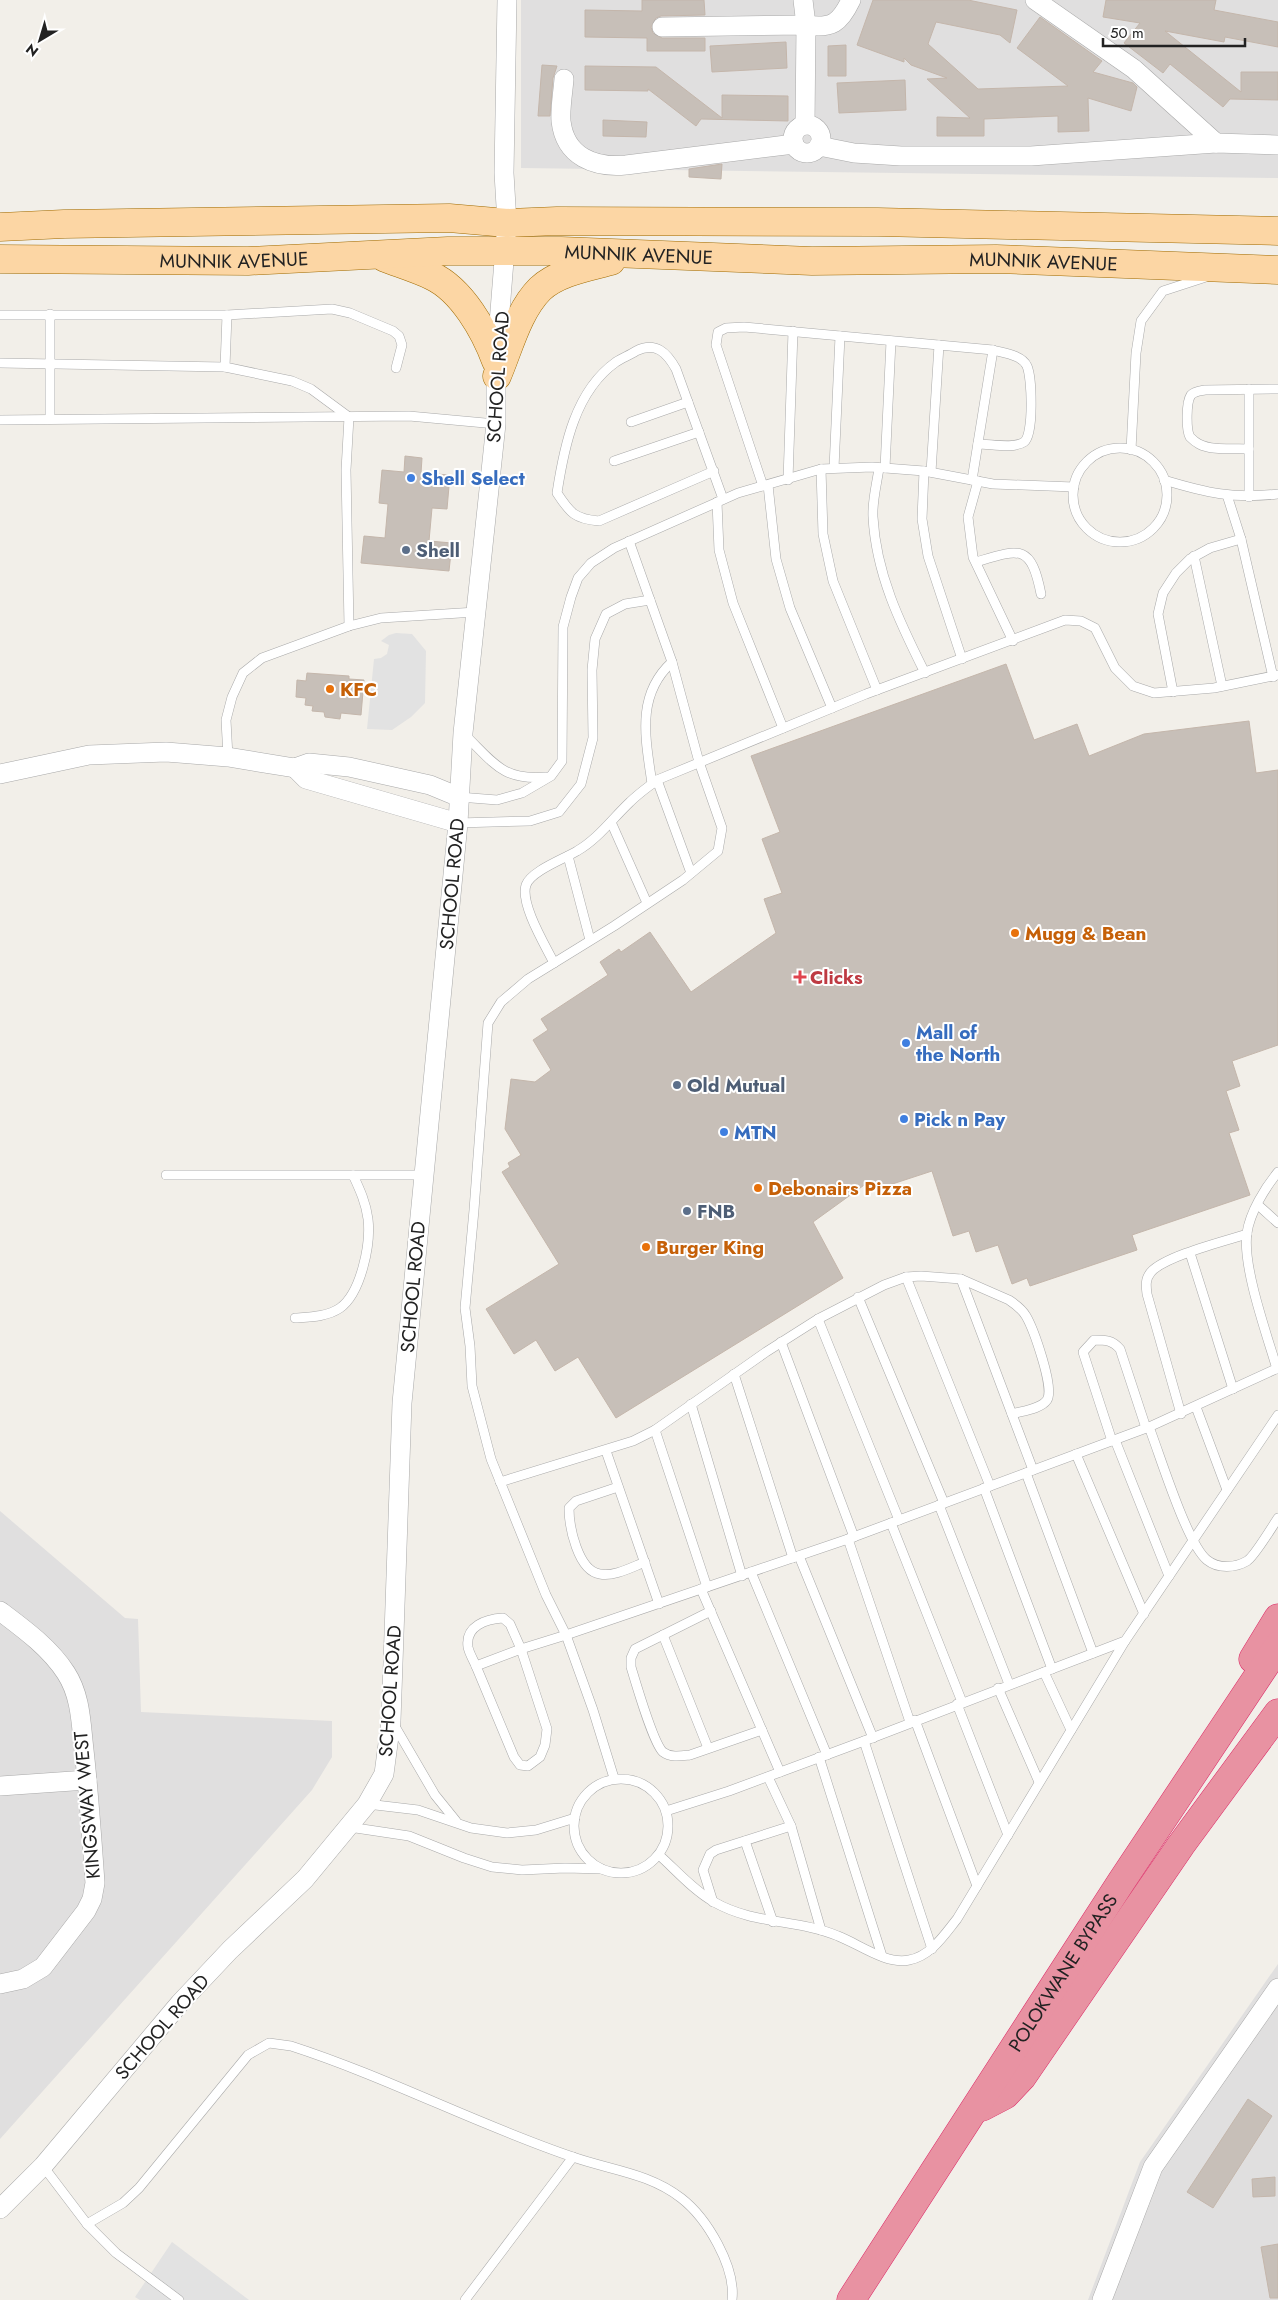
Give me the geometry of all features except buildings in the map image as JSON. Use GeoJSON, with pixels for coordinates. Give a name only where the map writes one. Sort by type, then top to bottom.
{"type":"FeatureCollection","features":[{"type":"Feature","properties":{"kind":"highway"},"geometry":{"type":"LineString","coordinates":[[1121,1882],[1196,1751],[1278,1618]]}},
{"type":"Feature","properties":{"kind":"highway","name":"POLOKWANE BYPASS"},"geometry":{"type":"LineString","coordinates":[[851,2300],[1121,1882],[1278,1646]]}},
{"type":"Feature","properties":{"kind":"highway"},"geometry":{"type":"LineString","coordinates":[[974,2111],[1005,2095],[1022,2077],[1181,1845],[1278,1713]]}},
{"type":"Feature","properties":{"kind":"main road","name":"MUNNIK AVENUE"},"geometry":{"type":"LineString","coordinates":[[0,228],[64,224],[449,218],[507,223],[557,221],[878,222],[1278,231]]}},
{"type":"Feature","properties":{"kind":"main road","name":"MUNNIK AVENUE"},"geometry":{"type":"LineString","coordinates":[[0,259],[248,260],[448,251],[561,251],[812,261],[996,259],[1278,270]]}},
{"type":"Feature","properties":{"kind":"main road"},"geometry":{"type":"LineString","coordinates":[[497,368],[522,318],[541,288],[568,273],[632,254]]}},
{"type":"Feature","properties":{"kind":"main road"},"geometry":{"type":"LineString","coordinates":[[378,255],[434,277],[456,292],[487,338],[497,368]]}},
{"type":"Feature","properties":{"kind":"street","name":"SCHOOL ROAD"},"geometry":{"type":"LineString","coordinates":[[0,2209],[43,2166],[180,2004],[230,1950],[305,1879],[366,1804],[384,1774],[392,1721],[402,1403],[458,823],[463,733],[496,424],[497,368],[507,223],[504,173],[507,0]]}},
{"type":"Feature","properties":{"kind":"street"},"geometry":{"type":"LineString","coordinates":[[803,0],[806,25],[805,125]]}},
{"type":"Feature","properties":{"kind":"street"},"geometry":{"type":"LineString","coordinates":[[662,27],[806,25],[820,27],[835,24],[846,11],[851,0]]}},
{"type":"Feature","properties":{"kind":"street"},"geometry":{"type":"LineString","coordinates":[[1035,0],[1134,69],[1216,143]]}},
{"type":"Feature","properties":{"kind":"street"},"geometry":{"type":"LineString","coordinates":[[564,79],[561,122],[572,150],[590,162],[608,167],[794,144]]}},
{"type":"Feature","properties":{"kind":"street"},"geometry":{"type":"LineString","coordinates":[[805,125],[795,132],[794,144],[797,150],[809,153],[820,146],[854,153],[901,156],[1031,156],[1216,143],[1278,145]]}},
{"type":"Feature","properties":{"kind":"street"},"geometry":{"type":"LineString","coordinates":[[805,125],[817,129],[820,134],[820,146]]}},
{"type":"Feature","properties":{"kind":"street"},"geometry":{"type":"LineString","coordinates":[[0,774],[89,755],[166,752],[228,757],[296,768],[309,763],[349,768],[430,785],[459,797]]}},
{"type":"Feature","properties":{"kind":"street"},"geometry":{"type":"LineString","coordinates":[[296,768],[306,779],[458,823]]}},
{"type":"Feature","properties":{"kind":"street","name":"KINGSWAY WEST"},"geometry":{"type":"LineString","coordinates":[[0,1611],[21,1626],[49,1652],[67,1674],[78,1702],[87,1780],[95,1883],[92,1900],[86,1911],[43,1967],[23,1979],[0,1984]]}},
{"type":"Feature","properties":{"kind":"street"},"geometry":{"type":"LineString","coordinates":[[0,1786],[87,1780]]}},
{"type":"Feature","properties":{"kind":"street"},"geometry":{"type":"LineString","coordinates":[[1102,2300],[1153,2167],[1278,1988]]}},
{"type":"Feature","properties":{"kind":"lane"},"geometry":{"type":"LineString","coordinates":[[1131,450],[1136,353],[1140,321],[1163,292],[1202,278],[1248,268]]}},
{"type":"Feature","properties":{"kind":"lane"},"geometry":{"type":"LineString","coordinates":[[0,315],[227,315],[332,310],[350,312],[399,336],[402,345],[396,368]]}},
{"type":"Feature","properties":{"kind":"lane"},"geometry":{"type":"LineString","coordinates":[[50,314],[50,419]]}},
{"type":"Feature","properties":{"kind":"lane"},"geometry":{"type":"LineString","coordinates":[[224,367],[227,315]]}},
{"type":"Feature","properties":{"kind":"lane"},"geometry":{"type":"LineString","coordinates":[[832,708],[790,608],[776,559],[765,486],[716,345],[718,332],[726,328],[793,332],[993,350],[1012,355],[1022,360],[1027,367],[1031,389],[1030,434],[1027,440],[1019,445],[978,444]]}},
{"type":"Feature","properties":{"kind":"lane"},"geometry":{"type":"LineString","coordinates":[[788,480],[793,332]]}},
{"type":"Feature","properties":{"kind":"lane"},"geometry":{"type":"LineString","coordinates":[[834,468],[840,336]]}},
{"type":"Feature","properties":{"kind":"lane"},"geometry":{"type":"LineString","coordinates":[[891,340],[882,468],[873,516],[878,557],[887,591],[924,673]]}},
{"type":"Feature","properties":{"kind":"lane"},"geometry":{"type":"LineString","coordinates":[[939,345],[922,519],[928,556],[962,659]]}},
{"type":"Feature","properties":{"kind":"lane"},"geometry":{"type":"LineString","coordinates":[[714,471],[599,521],[582,519],[567,508],[557,493],[562,462],[572,426],[586,395],[616,362],[641,349],[662,351],[668,355],[676,369],[714,471],[720,501],[719,550],[733,603],[783,728]]}},
{"type":"Feature","properties":{"kind":"lane"},"geometry":{"type":"LineString","coordinates":[[993,350],[978,444],[975,481],[968,517],[976,562],[1013,641]]}},
{"type":"Feature","properties":{"kind":"lane"},"geometry":{"type":"LineString","coordinates":[[0,364],[224,367],[292,381],[312,388],[349,417]]}},
{"type":"Feature","properties":{"kind":"lane"},"geometry":{"type":"LineString","coordinates":[[1249,389],[1250,497]]}},
{"type":"Feature","properties":{"kind":"lane"},"geometry":{"type":"LineString","coordinates":[[1249,449],[1200,445],[1190,436],[1187,412],[1190,396],[1197,391],[1278,389]]}},
{"type":"Feature","properties":{"kind":"lane"},"geometry":{"type":"LineString","coordinates":[[631,422],[688,402]]}},
{"type":"Feature","properties":{"kind":"lane"},"geometry":{"type":"LineString","coordinates":[[0,420],[409,416],[496,424]]}},
{"type":"Feature","properties":{"kind":"lane"},"geometry":{"type":"LineString","coordinates":[[349,417],[346,470],[349,626]]}},
{"type":"Feature","properties":{"kind":"lane"},"geometry":{"type":"LineString","coordinates":[[614,462],[698,432]]}},
{"type":"Feature","properties":{"kind":"lane"},"geometry":{"type":"LineString","coordinates":[[1116,448],[1131,450],[1151,461],[1164,480],[1167,495],[1165,510],[1157,524],[1146,535],[1131,541],[1116,542],[1101,538],[1088,529],[1078,517],[1074,502],[1074,487],[1079,473],[1088,461],[1101,452],[1116,448]]}},
{"type":"Feature","properties":{"kind":"lane"},"geometry":{"type":"LineString","coordinates":[[459,797],[497,800],[522,793],[551,776],[562,761],[563,627],[571,597],[578,578],[590,563],[629,542],[738,493],[821,469],[882,468],[928,472],[993,484],[1074,487]]}},
{"type":"Feature","properties":{"kind":"lane"},"geometry":{"type":"LineString","coordinates":[[821,469],[822,534],[833,581],[877,690]]}},
{"type":"Feature","properties":{"kind":"lane"},"geometry":{"type":"LineString","coordinates":[[1164,480],[1206,493],[1250,497],[1278,494]]}},
{"type":"Feature","properties":{"kind":"lane"},"geometry":{"type":"LineString","coordinates":[[554,963],[525,898],[526,884],[533,875],[579,850],[654,782],[877,690],[1066,620],[1080,620],[1095,628],[1115,668],[1134,686],[1154,693],[1222,686],[1275,676],[1241,540],[1227,494]]}},
{"type":"Feature","properties":{"kind":"lane"},"geometry":{"type":"LineString","coordinates":[[1174,692],[1158,614],[1163,593],[1176,573],[1194,556],[1210,548],[1241,540]]}},
{"type":"Feature","properties":{"kind":"lane"},"geometry":{"type":"LineString","coordinates":[[614,1778],[593,1710],[566,1635],[546,1595],[491,1459],[472,1386],[470,1346],[465,1308],[488,1023],[501,1002],[528,979],[647,903],[691,873],[718,851],[722,828],[699,762],[672,662],[629,542]]}},
{"type":"Feature","properties":{"kind":"lane"},"geometry":{"type":"LineString","coordinates":[[976,562],[1005,554],[1020,553],[1030,560],[1036,570],[1041,594]]}},
{"type":"Feature","properties":{"kind":"lane"},"geometry":{"type":"LineString","coordinates":[[1194,556],[1222,686]]}},
{"type":"Feature","properties":{"kind":"lane"},"geometry":{"type":"LineString","coordinates":[[458,823],[530,821],[559,812],[581,784],[593,738],[592,670],[595,639],[606,614],[625,604],[650,600]]}},
{"type":"Feature","properties":{"kind":"lane"},"geometry":{"type":"LineString","coordinates":[[228,757],[226,720],[232,697],[243,673],[262,658],[349,626],[381,618],[476,612]]}},
{"type":"Feature","properties":{"kind":"lane"},"geometry":{"type":"LineString","coordinates":[[672,662],[660,674],[650,692],[645,718],[654,782],[691,873]]}},
{"type":"Feature","properties":{"kind":"lane"},"geometry":{"type":"LineString","coordinates":[[463,733],[507,773],[528,778],[551,776]]}},
{"type":"Feature","properties":{"kind":"lane"},"geometry":{"type":"LineString","coordinates":[[611,822],[647,903]]}},
{"type":"Feature","properties":{"kind":"lane"},"geometry":{"type":"LineString","coordinates":[[568,856],[590,940]]}},
{"type":"Feature","properties":{"kind":"lane"},"geometry":{"type":"LineString","coordinates":[[476,1666],[521,1649],[851,1538],[1030,1472],[1148,1428],[1277,1368],[1249,1270],[1247,1234],[1258,1205],[1278,1172]]}},
{"type":"Feature","properties":{"kind":"lane"},"geometry":{"type":"LineString","coordinates":[[166,1175],[424,1175]]}},
{"type":"Feature","properties":{"kind":"lane"},"geometry":{"type":"LineString","coordinates":[[295,1318],[326,1315],[340,1308],[353,1293],[366,1255],[369,1221],[365,1202],[353,1175]]}},
{"type":"Feature","properties":{"kind":"lane"},"geometry":{"type":"LineString","coordinates":[[1258,1205],[1278,1223]]}},
{"type":"Feature","properties":{"kind":"lane"},"geometry":{"type":"LineString","coordinates":[[1181,1414],[1147,1294],[1146,1281],[1152,1271],[1162,1265],[1190,1253],[1247,1234]]}},
{"type":"Feature","properties":{"kind":"lane"},"geometry":{"type":"LineString","coordinates":[[1190,1253],[1233,1390]]}},
{"type":"Feature","properties":{"kind":"lane"},"geometry":{"type":"LineString","coordinates":[[500,1482],[633,1442],[655,1430],[818,1318],[858,1297],[906,1277],[940,1276],[961,1279],[1016,1305],[1026,1316],[1048,1375],[1050,1391],[1047,1400],[1038,1407],[1012,1414]]}},
{"type":"Feature","properties":{"kind":"lane"},"geometry":{"type":"LineString","coordinates":[[906,1277],[987,1487],[1048,1670],[1071,1730]]}},
{"type":"Feature","properties":{"kind":"lane"},"geometry":{"type":"LineString","coordinates":[[961,1279],[1012,1414],[1030,1472],[1093,1653]]}},
{"type":"Feature","properties":{"kind":"lane"},"geometry":{"type":"LineString","coordinates":[[858,1297],[941,1504],[1008,1684]]}},
{"type":"Feature","properties":{"kind":"lane"},"geometry":{"type":"LineString","coordinates":[[818,1318],[895,1522],[1008,1835]]}},
{"type":"Feature","properties":{"kind":"lane"},"geometry":{"type":"LineString","coordinates":[[1169,1576],[1113,1440],[1083,1352],[1094,1340],[1106,1340],[1115,1343],[1120,1349],[1148,1428],[1193,1541],[1206,1559],[1217,1566],[1234,1566],[1248,1561],[1278,1518]]}},
{"type":"Feature","properties":{"kind":"lane"},"geometry":{"type":"LineString","coordinates":[[781,1342],[851,1538],[912,1721],[977,1886]]}},
{"type":"Feature","properties":{"kind":"lane"},"geometry":{"type":"LineString","coordinates":[[734,1374],[796,1557],[868,1740],[932,1949]]}},
{"type":"Feature","properties":{"kind":"lane"},"geometry":{"type":"LineString","coordinates":[[691,1404],[742,1576]]}},
{"type":"Feature","properties":{"kind":"lane"},"geometry":{"type":"LineString","coordinates":[[1196,1406],[1227,1490]]}},
{"type":"Feature","properties":{"kind":"lane"},"geometry":{"type":"LineString","coordinates":[[659,1855],[714,1902],[746,1915],[772,1922],[822,1930],[882,1956],[900,1961],[909,1960],[932,1949],[957,1919],[1125,1641],[1278,1415]]}},
{"type":"Feature","properties":{"kind":"lane"},"geometry":{"type":"LineString","coordinates":[[655,1430],[710,1611],[780,1772]]}},
{"type":"Feature","properties":{"kind":"lane"},"geometry":{"type":"LineString","coordinates":[[606,1451],[659,1604]]}},
{"type":"Feature","properties":{"kind":"lane"},"geometry":{"type":"LineString","coordinates":[[1076,1454],[1144,1614]]}},
{"type":"Feature","properties":{"kind":"lane"},"geometry":{"type":"LineString","coordinates":[[618,1487],[576,1501],[569,1508],[569,1518],[580,1558],[588,1570],[600,1575],[615,1573],[644,1562]]}},
{"type":"Feature","properties":{"kind":"lane"},"geometry":{"type":"LineString","coordinates":[[751,1572],[823,1756],[882,1956]]}},
{"type":"Feature","properties":{"kind":"lane"},"geometry":{"type":"LineString","coordinates":[[710,1611],[635,1649],[631,1658],[631,1667],[654,1734],[661,1750],[668,1755],[690,1756],[762,1730]]}},
{"type":"Feature","properties":{"kind":"lane"},"geometry":{"type":"LineString","coordinates":[[503,1618],[510,1624],[521,1649],[546,1729],[545,1745],[540,1757],[528,1766],[520,1765],[514,1757],[468,1647],[470,1634],[477,1624],[491,1619],[503,1618]]}},
{"type":"Feature","properties":{"kind":"lane"},"geometry":{"type":"LineString","coordinates":[[663,1635],[708,1748]]}},
{"type":"Feature","properties":{"kind":"lane"},"geometry":{"type":"LineString","coordinates":[[666,1810],[768,1777],[1125,1641]]}},
{"type":"Feature","properties":{"kind":"lane"},"geometry":{"type":"LineString","coordinates":[[998,1688],[1039,1782]]}},
{"type":"Feature","properties":{"kind":"lane"},"geometry":{"type":"LineString","coordinates":[[392,1721],[435,1795],[456,1822]]}},
{"type":"Feature","properties":{"kind":"lane"},"geometry":{"type":"LineString","coordinates":[[768,1777],[791,1826],[822,1930]]}},
{"type":"Feature","properties":{"kind":"lane"},"geometry":{"type":"LineString","coordinates":[[348,1827],[409,1836],[492,1867],[522,1870],[565,1868],[602,1869],[617,1873],[633,1872],[647,1866],[659,1855],[666,1841],[668,1826],[666,1810],[658,1797],[646,1786],[632,1780],[614,1778],[589,1792],[580,1803],[575,1818],[575,1833],[580,1848],[589,1860],[602,1869]]}},
{"type":"Feature","properties":{"kind":"lane"},"geometry":{"type":"LineString","coordinates":[[366,1804],[418,1810],[471,1828],[507,1833],[536,1830],[575,1818]]}},
{"type":"Feature","properties":{"kind":"lane"},"geometry":{"type":"LineString","coordinates":[[714,1902],[703,1870],[706,1860],[716,1850],[791,1826]]}},
{"type":"Feature","properties":{"kind":"lane"},"geometry":{"type":"LineString","coordinates":[[745,1841],[772,1922]]}},
{"type":"Feature","properties":{"kind":"lane"},"geometry":{"type":"LineString","coordinates":[[87,2224],[122,2203],[139,2188],[248,2055],[269,2043],[291,2046],[311,2052],[573,2157],[625,2170],[655,2183],[682,2198],[703,2220],[724,2256],[730,2276],[732,2300]]}},
{"type":"Feature","properties":{"kind":"lane"},"geometry":{"type":"LineString","coordinates":[[465,2300],[573,2157]]}},
{"type":"Feature","properties":{"kind":"lane"},"geometry":{"type":"LineString","coordinates":[[43,2166],[87,2224],[116,2253],[179,2300]]}},
{"type":"Feature","properties":{"kind":"shaded area"},"geometry":{"type":"Polygon","coordinates":[[[521,0],[1278,0],[1278,178],[521,168],[521,0]]]}},
{"type":"Feature","properties":{"kind":"shaded area"},"geometry":{"type":"Polygon","coordinates":[[[396,633],[412,634],[426,651],[425,703],[411,717],[392,730],[367,729],[374,659],[381,658],[387,654],[389,645],[381,641],[389,635],[396,633]]]}},
{"type":"Feature","properties":{"kind":"shaded area"},"geometry":{"type":"Polygon","coordinates":[[[0,1511],[125,1618],[138,1619],[141,1712],[332,1721],[332,1757],[312,1790],[0,2139],[0,1511]]]}},
{"type":"Feature","properties":{"kind":"shaded area"},"geometry":{"type":"Polygon","coordinates":[[[1278,1964],[1278,2300],[1088,2300],[1140,2162],[1278,1964]]]}},
{"type":"Feature","properties":{"kind":"shaded area"},"geometry":{"type":"Polygon","coordinates":[[[172,2242],[249,2300],[140,2300],[135,2297],[172,2242]]]}},
{"type":"Feature","properties":{"kind":"place","name":"Shell Select"},"geometry":{"type":"Point","coordinates":[411,478]}},
{"type":"Feature","properties":{"kind":"place","name":"Shell"},"geometry":{"type":"Point","coordinates":[406,550]}},
{"type":"Feature","properties":{"kind":"place","name":"KFC"},"geometry":{"type":"Point","coordinates":[330,689]}},
{"type":"Feature","properties":{"kind":"place","name":"Mugg & Bean"},"geometry":{"type":"Point","coordinates":[1015,933]}},
{"type":"Feature","properties":{"kind":"place","name":"Clicks"},"geometry":{"type":"Point","coordinates":[800,977]}},
{"type":"Feature","properties":{"kind":"place","name":"Mall of the North"},"geometry":{"type":"Point","coordinates":[906,1043]}},
{"type":"Feature","properties":{"kind":"place","name":"Old Mutual"},"geometry":{"type":"Point","coordinates":[677,1085]}},
{"type":"Feature","properties":{"kind":"place","name":"Pick n Pay"},"geometry":{"type":"Point","coordinates":[904,1119]}},
{"type":"Feature","properties":{"kind":"place","name":"MTN"},"geometry":{"type":"Point","coordinates":[724,1132]}},
{"type":"Feature","properties":{"kind":"place","name":"Debonairs Pizza"},"geometry":{"type":"Point","coordinates":[758,1188]}},
{"type":"Feature","properties":{"kind":"place","name":"FNB"},"geometry":{"type":"Point","coordinates":[687,1211]}},
{"type":"Feature","properties":{"kind":"place","name":"Burger King"},"geometry":{"type":"Point","coordinates":[646,1247]}}]}
